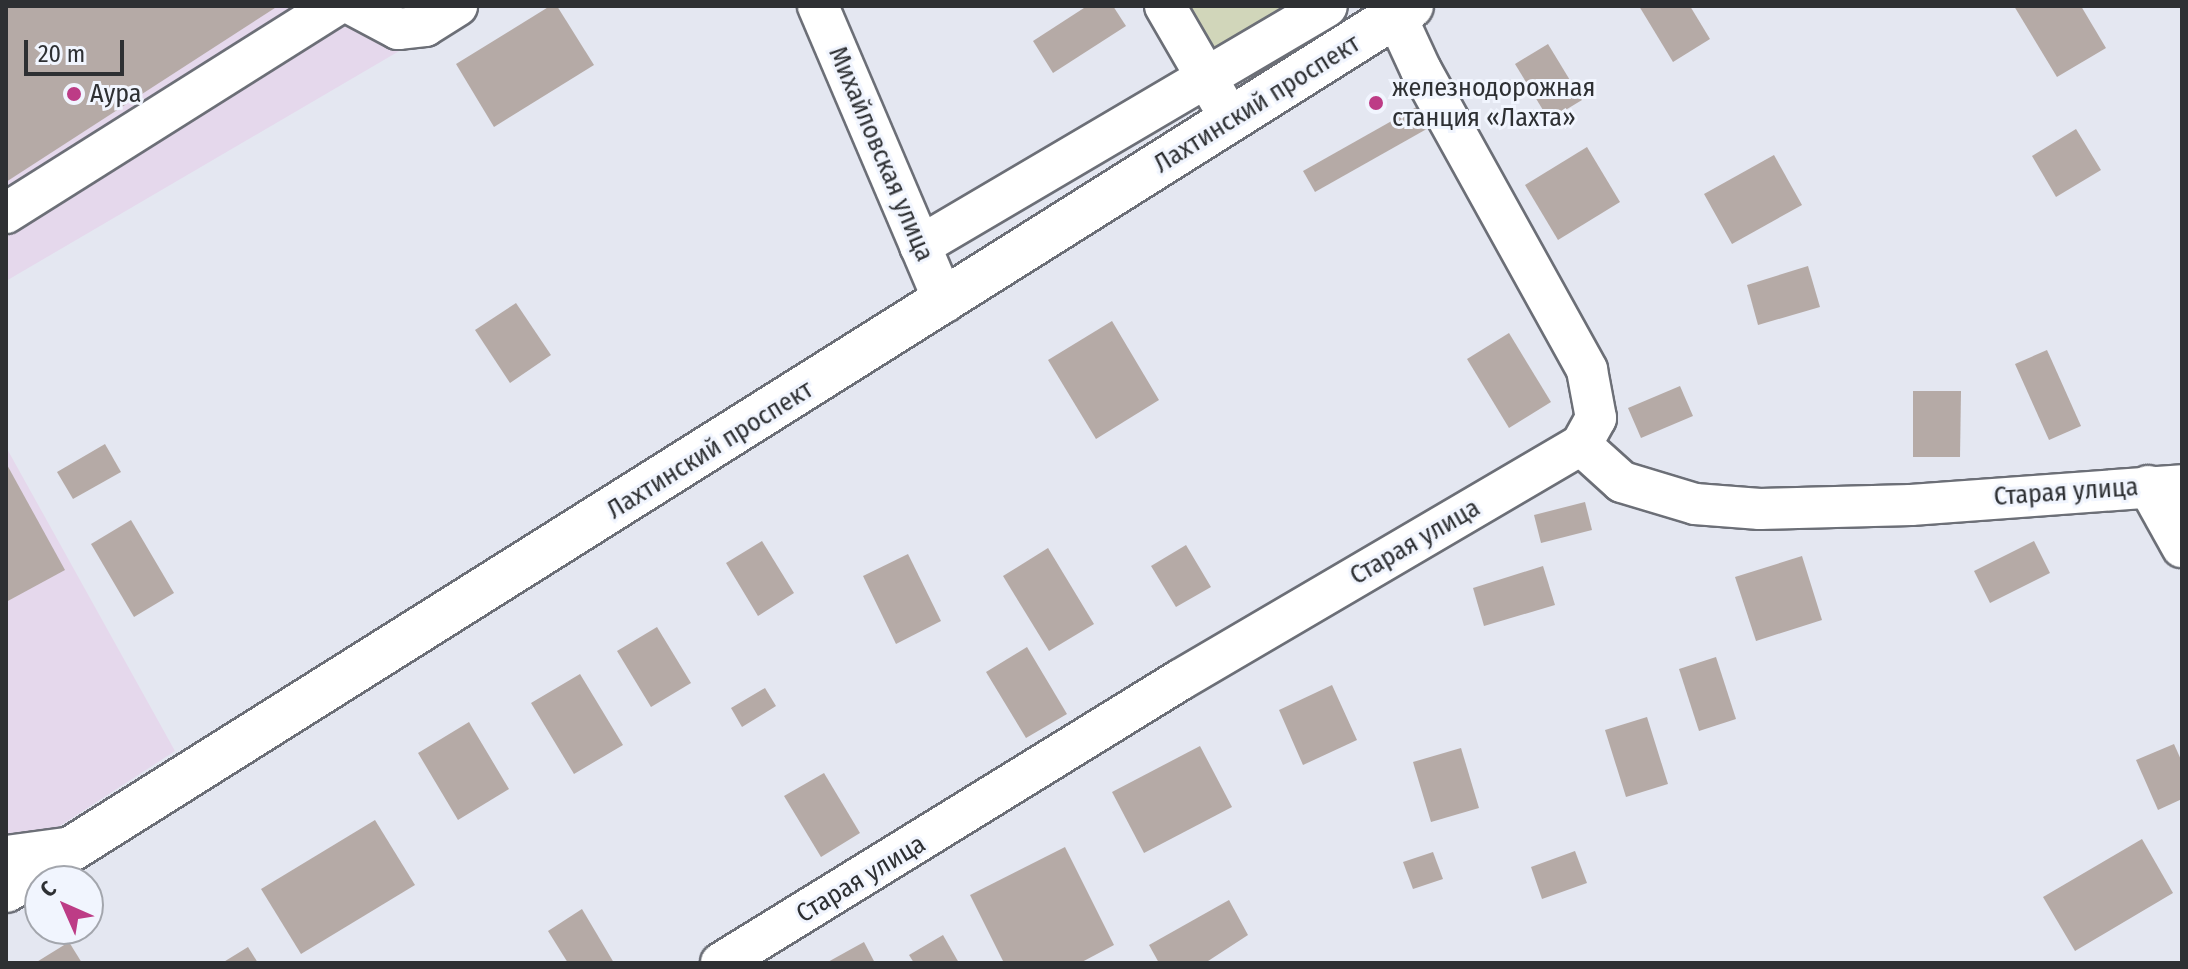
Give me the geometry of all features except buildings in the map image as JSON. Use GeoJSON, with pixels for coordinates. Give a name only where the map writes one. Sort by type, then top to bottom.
{"type":"FeatureCollection","features":[{"type":"Feature","properties":{"kind":"main road","name":"Лахтинский проспект"},"geometry":{"type":"LineString","coordinates":[[6,890],[1403,11]]}},
{"type":"Feature","properties":{"kind":"street"},"geometry":{"type":"LineString","coordinates":[[6,213],[335,6]]}},
{"type":"Feature","properties":{"kind":"street"},"geometry":{"type":"LineString","coordinates":[[355,6],[398,29],[425,26],[457,6]]}},
{"type":"Feature","properties":{"kind":"street","name":"Михайловская улица"},"geometry":{"type":"LineString","coordinates":[[818,6],[944,302]]}},
{"type":"Feature","properties":{"kind":"street"},"geometry":{"type":"LineString","coordinates":[[1165,6],[1231,120]]}},
{"type":"Feature","properties":{"kind":"street"},"geometry":{"type":"LineString","coordinates":[[920,246],[1327,6]]}},
{"type":"Feature","properties":{"kind":"street"},"geometry":{"type":"LineString","coordinates":[[1403,11],[1421,70],[1587,370],[1596,418],[1581,445]]}},
{"type":"Feature","properties":{"kind":"street","name":"Старая улица"},"geometry":{"type":"LineString","coordinates":[[721,963],[1180,680],[1581,445],[1622,482],[1695,504],[1760,509],[1911,505],[2165,486]]}},
{"type":"Feature","properties":{"kind":"street"},"geometry":{"type":"LineString","coordinates":[[2165,486],[2182,547]]}},
{"type":"Feature","properties":{"kind":"street"},"geometry":{"type":"LineString","coordinates":[[6,856],[73,847]]}},
{"type":"Feature","properties":{"kind":"shaded area"},"geometry":{"type":"Polygon","coordinates":[[[6,6],[420,6],[430,33],[6,281],[6,6]]]}},
{"type":"Feature","properties":{"kind":"shaded area"},"geometry":{"type":"Polygon","coordinates":[[[6,447],[175,751],[6,861],[6,447]]]}},
{"type":"Feature","properties":{"kind":"green space"},"geometry":{"type":"Polygon","coordinates":[[[1188,6],[1290,6],[1215,53],[1188,6]]]}},
{"type":"Feature","properties":{"kind":"place","name":"Аура"},"geometry":{"type":"Point","coordinates":[74,94]}},
{"type":"Feature","properties":{"kind":"place","name":"железнодорожная станция «Лахта»"},"geometry":{"type":"Point","coordinates":[1376,103]}}]}
